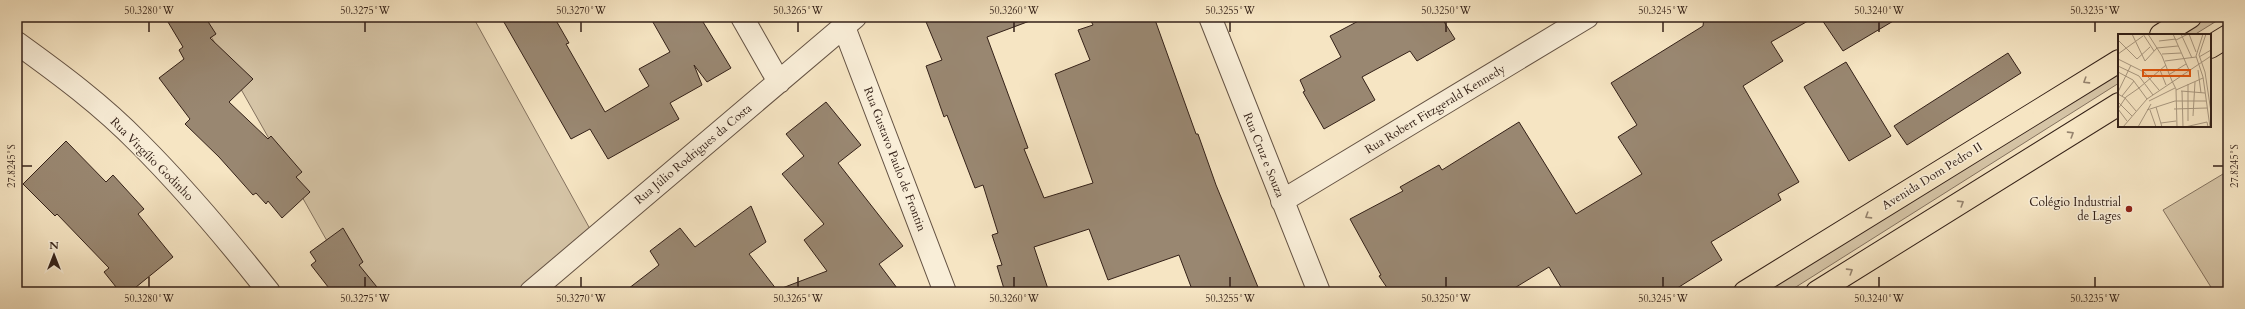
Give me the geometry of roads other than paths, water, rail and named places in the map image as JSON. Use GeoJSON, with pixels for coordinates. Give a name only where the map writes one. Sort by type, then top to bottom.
{"type":"FeatureCollection","features":[{"type":"Feature","properties":{"kind":"main road"},"geometry":{"type":"LineString","coordinates":[[2163,34],[2190,17]]}},
{"type":"Feature","properties":{"kind":"main road"},"geometry":{"type":"LineString","coordinates":[[2211,46],[2228,36]]}},
{"type":"Feature","properties":{"kind":"main road","name":"Avenida Dom Pedro II"},"geometry":{"type":"LineString","coordinates":[[1745,292],[2118,62]]}},
{"type":"Feature","properties":{"kind":"main road"},"geometry":{"type":"LineString","coordinates":[[1817,292],[2118,105]]}},
{"type":"Feature","properties":{"kind":"street"},"geometry":{"type":"LineString","coordinates":[[742,17],[779,82]]}},
{"type":"Feature","properties":{"kind":"street","name":"Rua Cruz e Souza"},"geometry":{"type":"LineString","coordinates":[[1210,17],[1319,292]]}},
{"type":"Feature","properties":{"kind":"street","name":"Rua Robert Fitzgerald Kennedy"},"geometry":{"type":"LineString","coordinates":[[1282,201],[1587,17]]}},
{"type":"Feature","properties":{"kind":"street","name":"Rua Júlio Rodrigues da Costa"},"geometry":{"type":"LineString","coordinates":[[531,292],[850,22]]}},
{"type":"Feature","properties":{"kind":"street","name":"Rua Gustavo Paulo de Frontin"},"geometry":{"type":"LineString","coordinates":[[850,22],[946,292]]}},
{"type":"Feature","properties":{"kind":"street","name":"Rua Virgílio Godinho"},"geometry":{"type":"LineString","coordinates":[[17,43],[71,82],[138,142],[208,216],[269,292]]}},
{"type":"Feature","properties":{"kind":"place","name":"Colégio Industrial de Lages"},"geometry":{"type":"Point","coordinates":[2129,209]}}]}
